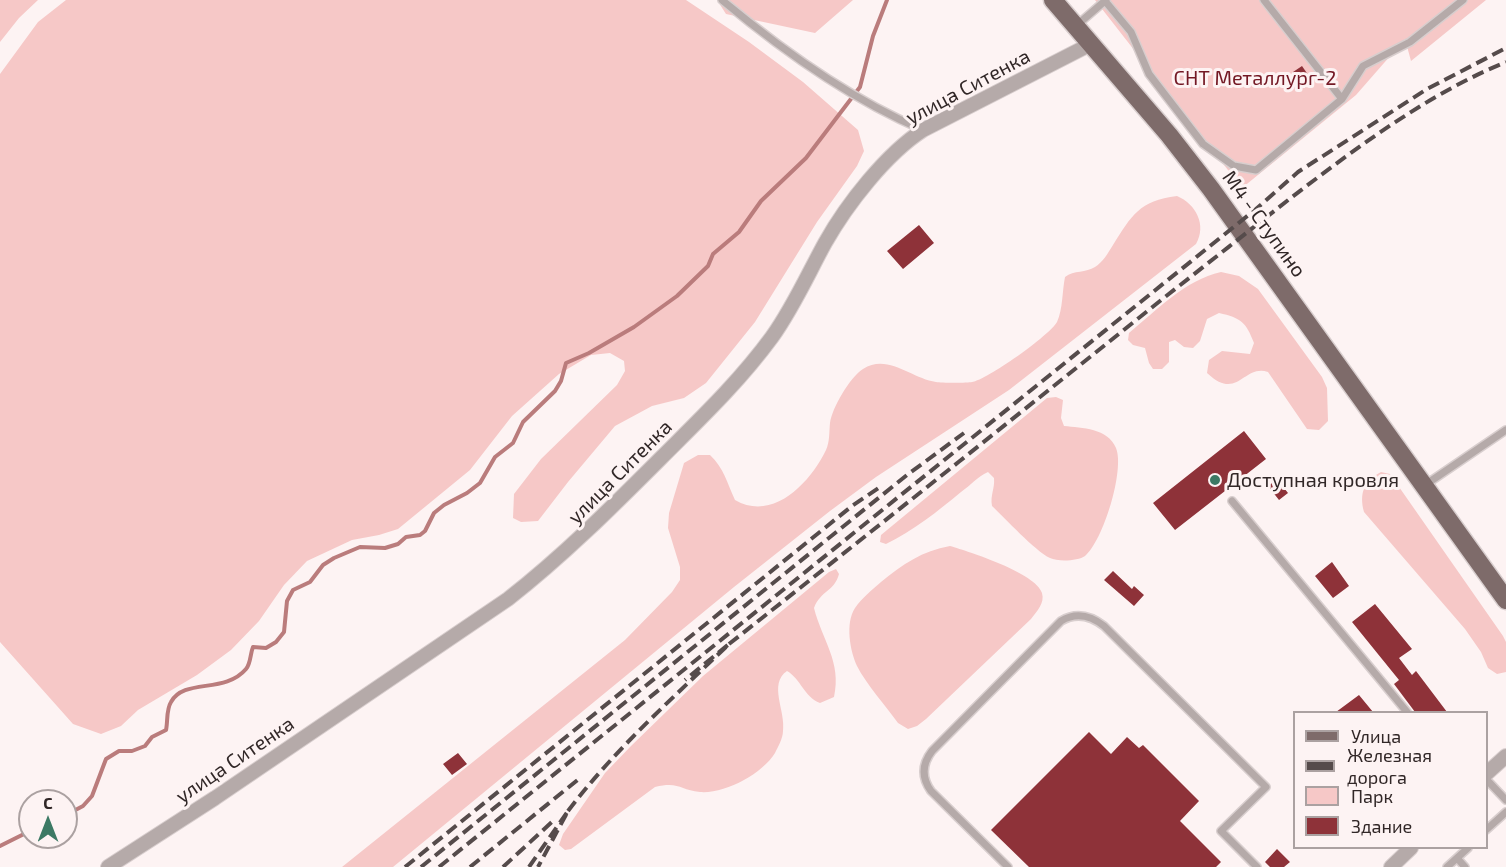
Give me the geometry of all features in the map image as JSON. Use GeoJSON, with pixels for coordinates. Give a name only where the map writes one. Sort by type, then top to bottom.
{"type":"FeatureCollection","features":[{"type":"Feature","properties":{"kind":"main road","name":"М4 - Ступино"},"geometry":{"type":"LineString","coordinates":[[1053,0],[1169,135],[1211,189],[1506,600]]}},
{"type":"Feature","properties":{"kind":"street","name":"улица Ситенка"},"geometry":{"type":"LineString","coordinates":[[108,867],[215,798],[508,599],[576,542],[708,412],[748,368],[788,313],[827,240],[849,208],[886,161],[909,139],[1091,44]]}},
{"type":"Feature","properties":{"kind":"street"},"geometry":{"type":"LineString","coordinates":[[1488,774],[1506,756]]}},
{"type":"Feature","properties":{"kind":"street"},"geometry":{"type":"LineString","coordinates":[[1391,867],[1410,849]]}},
{"type":"Feature","properties":{"kind":"lane"},"geometry":{"type":"LineString","coordinates":[[722,0],[755,28],[826,77],[888,115],[923,130]]}},
{"type":"Feature","properties":{"kind":"lane"},"geometry":{"type":"LineString","coordinates":[[1075,27],[1105,0],[1131,32],[1149,74],[1203,144],[1234,166],[1256,170],[1342,99],[1363,66],[1410,42],[1463,0]]}},
{"type":"Feature","properties":{"kind":"lane"},"geometry":{"type":"LineString","coordinates":[[1264,0],[1342,99]]}},
{"type":"Feature","properties":{"kind":"lane"},"geometry":{"type":"LineString","coordinates":[[1423,486],[1506,430]]}},
{"type":"Feature","properties":{"kind":"lane"},"geometry":{"type":"LineString","coordinates":[[1232,501],[1406,711]]}},
{"type":"Feature","properties":{"kind":"lane"},"geometry":{"type":"LineString","coordinates":[[1008,867],[931,791],[925,783],[924,766],[932,751],[1061,621],[1078,615],[1088,616],[1104,626],[1266,787],[1221,831],[1257,867]]}},
{"type":"Feature","properties":{"kind":"lane"},"geometry":{"type":"LineString","coordinates":[[1488,778],[1506,800]]}},
{"type":"Feature","properties":{"kind":"lane"},"geometry":{"type":"LineString","coordinates":[[1488,828],[1506,812]]}},
{"type":"Feature","properties":{"kind":"lane"},"geometry":{"type":"LineString","coordinates":[[1448,867],[1467,849]]}},
{"type":"Feature","properties":{"kind":"lane"},"geometry":{"type":"LineString","coordinates":[[1457,858],[1465,867]]}},
{"type":"Feature","properties":{"kind":"green space"},"geometry":{"type":"Polygon","coordinates":[[[0,0],[38,0],[19,18],[0,42],[0,0]]]}},
{"type":"Feature","properties":{"kind":"green space"},"geometry":{"type":"Polygon","coordinates":[[[66,0],[686,0],[803,82],[858,130],[864,151],[857,166],[817,222],[755,322],[706,383],[684,398],[652,406],[615,426],[538,521],[521,522],[513,518],[514,494],[541,459],[617,385],[625,371],[624,361],[610,353],[591,355],[559,374],[512,416],[470,470],[398,529],[352,540],[307,561],[284,585],[259,621],[231,650],[197,675],[138,710],[121,726],[101,734],[73,724],[0,642],[0,74],[38,22],[66,0]]]}},
{"type":"Feature","properties":{"kind":"green space"},"geometry":{"type":"Polygon","coordinates":[[[717,0],[853,0],[815,33],[726,14],[717,0]]]}},
{"type":"Feature","properties":{"kind":"green space","name":"СНТ Металлург-2"},"geometry":{"type":"Polygon","coordinates":[[[1095,0],[1486,0],[1411,61],[1405,39],[1356,95],[1242,188],[1095,0]]]}},
{"type":"Feature","properties":{"kind":"green space"},"geometry":{"type":"Polygon","coordinates":[[[1177,196],[1190,204],[1198,216],[1200,230],[1196,244],[1009,390],[876,477],[830,511],[393,867],[342,867],[625,640],[672,592],[680,580],[680,567],[668,528],[669,513],[684,463],[698,455],[710,455],[722,470],[735,500],[749,506],[776,503],[789,496],[819,463],[827,447],[831,417],[838,401],[847,386],[863,369],[872,365],[891,365],[927,380],[943,383],[972,382],[991,374],[1031,346],[1057,322],[1065,277],[1098,265],[1138,211],[1164,198],[1177,196]]]}},
{"type":"Feature","properties":{"kind":"green space"},"geometry":{"type":"Polygon","coordinates":[[[1221,272],[1239,276],[1258,289],[1322,377],[1327,388],[1328,421],[1319,430],[1307,429],[1268,372],[1252,373],[1233,383],[1226,384],[1217,381],[1207,373],[1209,360],[1222,351],[1250,354],[1254,343],[1248,330],[1238,319],[1219,313],[1207,319],[1200,341],[1193,348],[1184,347],[1175,340],[1169,342],[1169,362],[1162,369],[1153,369],[1145,348],[1133,345],[1128,340],[1129,333],[1172,297],[1195,282],[1221,272]]]}},
{"type":"Feature","properties":{"kind":"green space"},"geometry":{"type":"Polygon","coordinates":[[[1056,397],[1063,400],[1061,418],[1064,426],[1094,430],[1107,436],[1116,448],[1118,458],[1111,505],[1099,536],[1085,556],[1073,560],[1058,560],[1036,549],[992,506],[994,478],[988,472],[916,527],[886,544],[880,542],[881,535],[1047,398],[1056,397]]]}},
{"type":"Feature","properties":{"kind":"green space"},"geometry":{"type":"Polygon","coordinates":[[[1381,472],[1390,474],[1503,636],[1506,642],[1506,672],[1497,674],[1488,668],[1481,652],[1465,629],[1364,512],[1362,499],[1364,488],[1370,479],[1381,472]]]}},
{"type":"Feature","properties":{"kind":"green space"},"geometry":{"type":"Polygon","coordinates":[[[950,546],[1001,564],[1028,578],[1037,585],[1042,593],[1042,600],[1031,619],[926,719],[908,729],[898,723],[857,666],[852,653],[850,621],[858,604],[889,575],[922,555],[950,546]]]}},
{"type":"Feature","properties":{"kind":"green space"},"geometry":{"type":"Polygon","coordinates":[[[836,569],[839,574],[837,580],[814,608],[833,662],[836,684],[834,697],[820,703],[806,692],[787,671],[781,676],[778,690],[783,723],[782,737],[769,761],[752,775],[731,786],[710,792],[693,791],[669,785],[655,787],[571,849],[565,850],[559,845],[563,834],[605,773],[631,746],[703,676],[829,572],[836,569]]]}},
{"type":"Feature","properties":{"kind":"building"},"geometry":{"type":"Polygon","coordinates":[[[1302,66],[1313,82],[1305,88],[1293,72],[1302,66]]]}},
{"type":"Feature","properties":{"kind":"building"},"geometry":{"type":"Polygon","coordinates":[[[919,225],[934,243],[903,269],[887,251],[919,225]]]}},
{"type":"Feature","properties":{"kind":"building"},"geometry":{"type":"Polygon","coordinates":[[[1244,431],[1266,459],[1175,530],[1153,503],[1244,431]]]}},
{"type":"Feature","properties":{"kind":"building"},"geometry":{"type":"Polygon","coordinates":[[[1277,479],[1288,493],[1279,500],[1268,486],[1277,479]]]}},
{"type":"Feature","properties":{"kind":"building"},"geometry":{"type":"Polygon","coordinates":[[[1332,562],[1349,586],[1333,598],[1315,576],[1332,562]]]}},
{"type":"Feature","properties":{"kind":"building"},"geometry":{"type":"Polygon","coordinates":[[[1113,571],[1132,589],[1134,586],[1144,595],[1134,606],[1104,580],[1113,571]]]}},
{"type":"Feature","properties":{"kind":"building"},"geometry":{"type":"Polygon","coordinates":[[[1375,604],[1412,649],[1399,658],[1412,675],[1416,671],[1446,711],[1414,711],[1394,684],[1399,680],[1352,622],[1375,604]]]}},
{"type":"Feature","properties":{"kind":"building"},"geometry":{"type":"Polygon","coordinates":[[[1359,695],[1372,711],[1337,711],[1359,695]]]}},
{"type":"Feature","properties":{"kind":"building"},"geometry":{"type":"Polygon","coordinates":[[[1089,732],[1111,754],[1127,737],[1139,748],[1143,745],[1199,801],[1180,821],[1221,862],[1216,867],[1029,867],[991,830],[1089,732]]]}},
{"type":"Feature","properties":{"kind":"building"},"geometry":{"type":"Polygon","coordinates":[[[458,753],[467,764],[452,775],[443,764],[458,753]]]}},
{"type":"Feature","properties":{"kind":"building"},"geometry":{"type":"Polygon","coordinates":[[[1277,849],[1290,862],[1284,867],[1270,867],[1265,862],[1277,849]]]}},
{"type":"Feature","properties":{"kind":"waterway"},"geometry":{"type":"LineString","coordinates":[[78,809],[92,796],[106,759],[119,751],[132,751],[145,746],[152,737],[166,730],[169,705],[177,695],[185,690],[237,677],[248,667],[253,647],[266,648],[276,642],[284,632],[287,601],[293,590],[310,582],[323,565],[334,558],[360,547],[385,548],[398,544],[406,537],[420,535],[425,531],[434,513],[480,483],[495,457],[513,443],[523,422],[555,391],[561,381],[566,363],[589,353],[634,327],[677,296],[708,266],[713,254],[739,232],[761,201],[806,158],[860,87],[873,36],[887,0]]}},
{"type":"Feature","properties":{"kind":"waterway"},"geometry":{"type":"LineString","coordinates":[[0,846],[18,837]]}},
{"type":"Feature","properties":{"kind":"railway"},"geometry":{"type":"LineString","coordinates":[[439,867],[1256,209],[1298,172],[1427,89],[1506,48]]}},
{"type":"Feature","properties":{"kind":"railway"},"geometry":{"type":"LineString","coordinates":[[729,644],[1317,178],[1422,105],[1449,89],[1506,62]]}},
{"type":"Feature","properties":{"kind":"railway"},"geometry":{"type":"LineString","coordinates":[[421,867],[907,475],[964,433]]}},
{"type":"Feature","properties":{"kind":"railway"},"geometry":{"type":"LineString","coordinates":[[405,867],[852,506],[883,485]]}},
{"type":"Feature","properties":{"kind":"railway"},"geometry":{"type":"LineString","coordinates":[[568,811],[625,745],[729,644],[685,680]]}},
{"type":"Feature","properties":{"kind":"railway"},"geometry":{"type":"LineString","coordinates":[[470,867],[580,778]]}},
{"type":"Feature","properties":{"kind":"railway"},"geometry":{"type":"LineString","coordinates":[[529,867],[568,811],[538,867]]}},
{"type":"Feature","properties":{"kind":"railway"},"geometry":{"type":"LineString","coordinates":[[503,867],[554,820]]}},
{"type":"Feature","properties":{"kind":"place","name":"Доступная кровля"},"geometry":{"type":"Point","coordinates":[1215,480]}}]}
